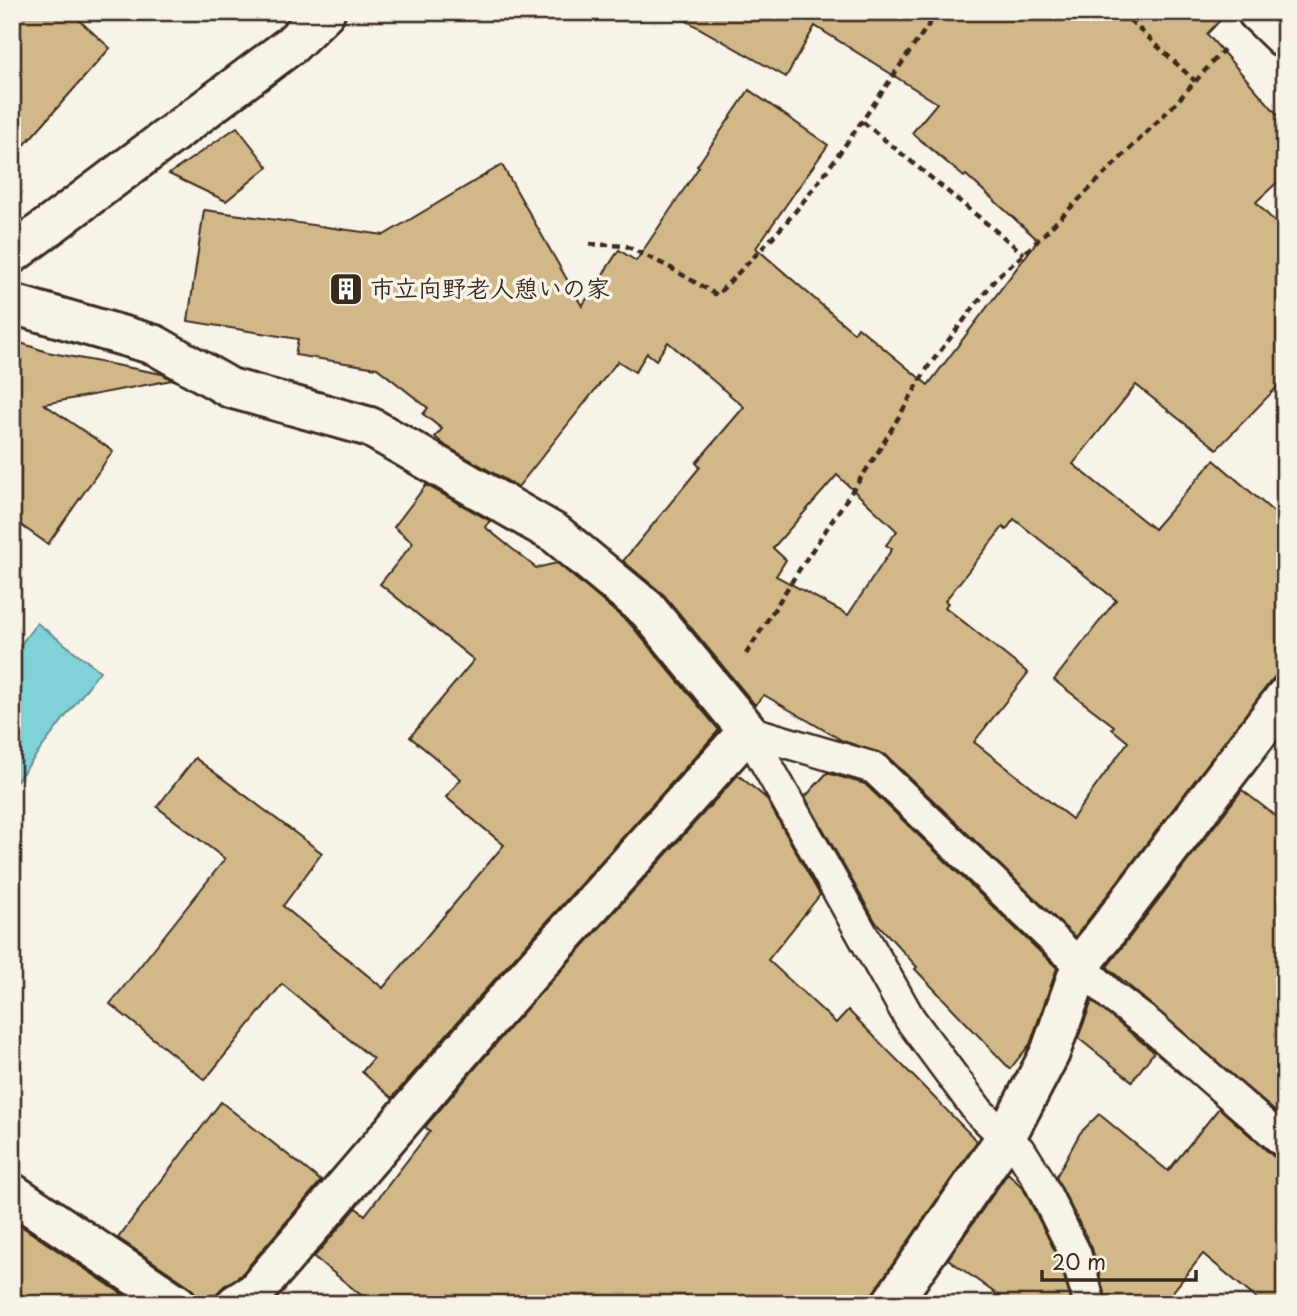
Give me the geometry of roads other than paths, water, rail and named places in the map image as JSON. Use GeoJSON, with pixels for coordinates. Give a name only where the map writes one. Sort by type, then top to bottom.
{"type":"FeatureCollection","features":[{"type":"Feature","properties":{"kind":"street"},"geometry":{"type":"LineString","coordinates":[[12,254],[291,44],[325,12]]}},
{"type":"Feature","properties":{"kind":"street"},"geometry":{"type":"LineString","coordinates":[[12,304],[155,345],[230,388],[370,427],[556,534],[647,609],[748,731],[495,1012],[255,1292],[236,1304]]}},
{"type":"Feature","properties":{"kind":"street"},"geometry":{"type":"LineString","coordinates":[[899,1301],[1006,1137],[1050,1053],[1081,965],[1285,697]]}},
{"type":"Feature","properties":{"kind":"street"},"geometry":{"type":"LineString","coordinates":[[12,1193],[177,1304]]}},
{"type":"Feature","properties":{"kind":"lane"},"geometry":{"type":"LineString","coordinates":[[748,731],[874,768],[1113,997],[1151,1026],[1285,1143]]}},
{"type":"Feature","properties":{"kind":"lane"},"geometry":{"type":"LineString","coordinates":[[748,731],[910,1019],[979,1112],[1027,1161],[1066,1232],[1090,1304]]}},
{"type":"Feature","properties":{"kind":"water"},"geometry":{"type":"Polygon","coordinates":[[[37,623],[100,671],[12,787],[12,656],[37,623]]]}},
{"type":"Feature","properties":{"kind":"place","name":"市立向野老人憩いの家"},"geometry":{"type":"Point","coordinates":[346,289]}}]}
